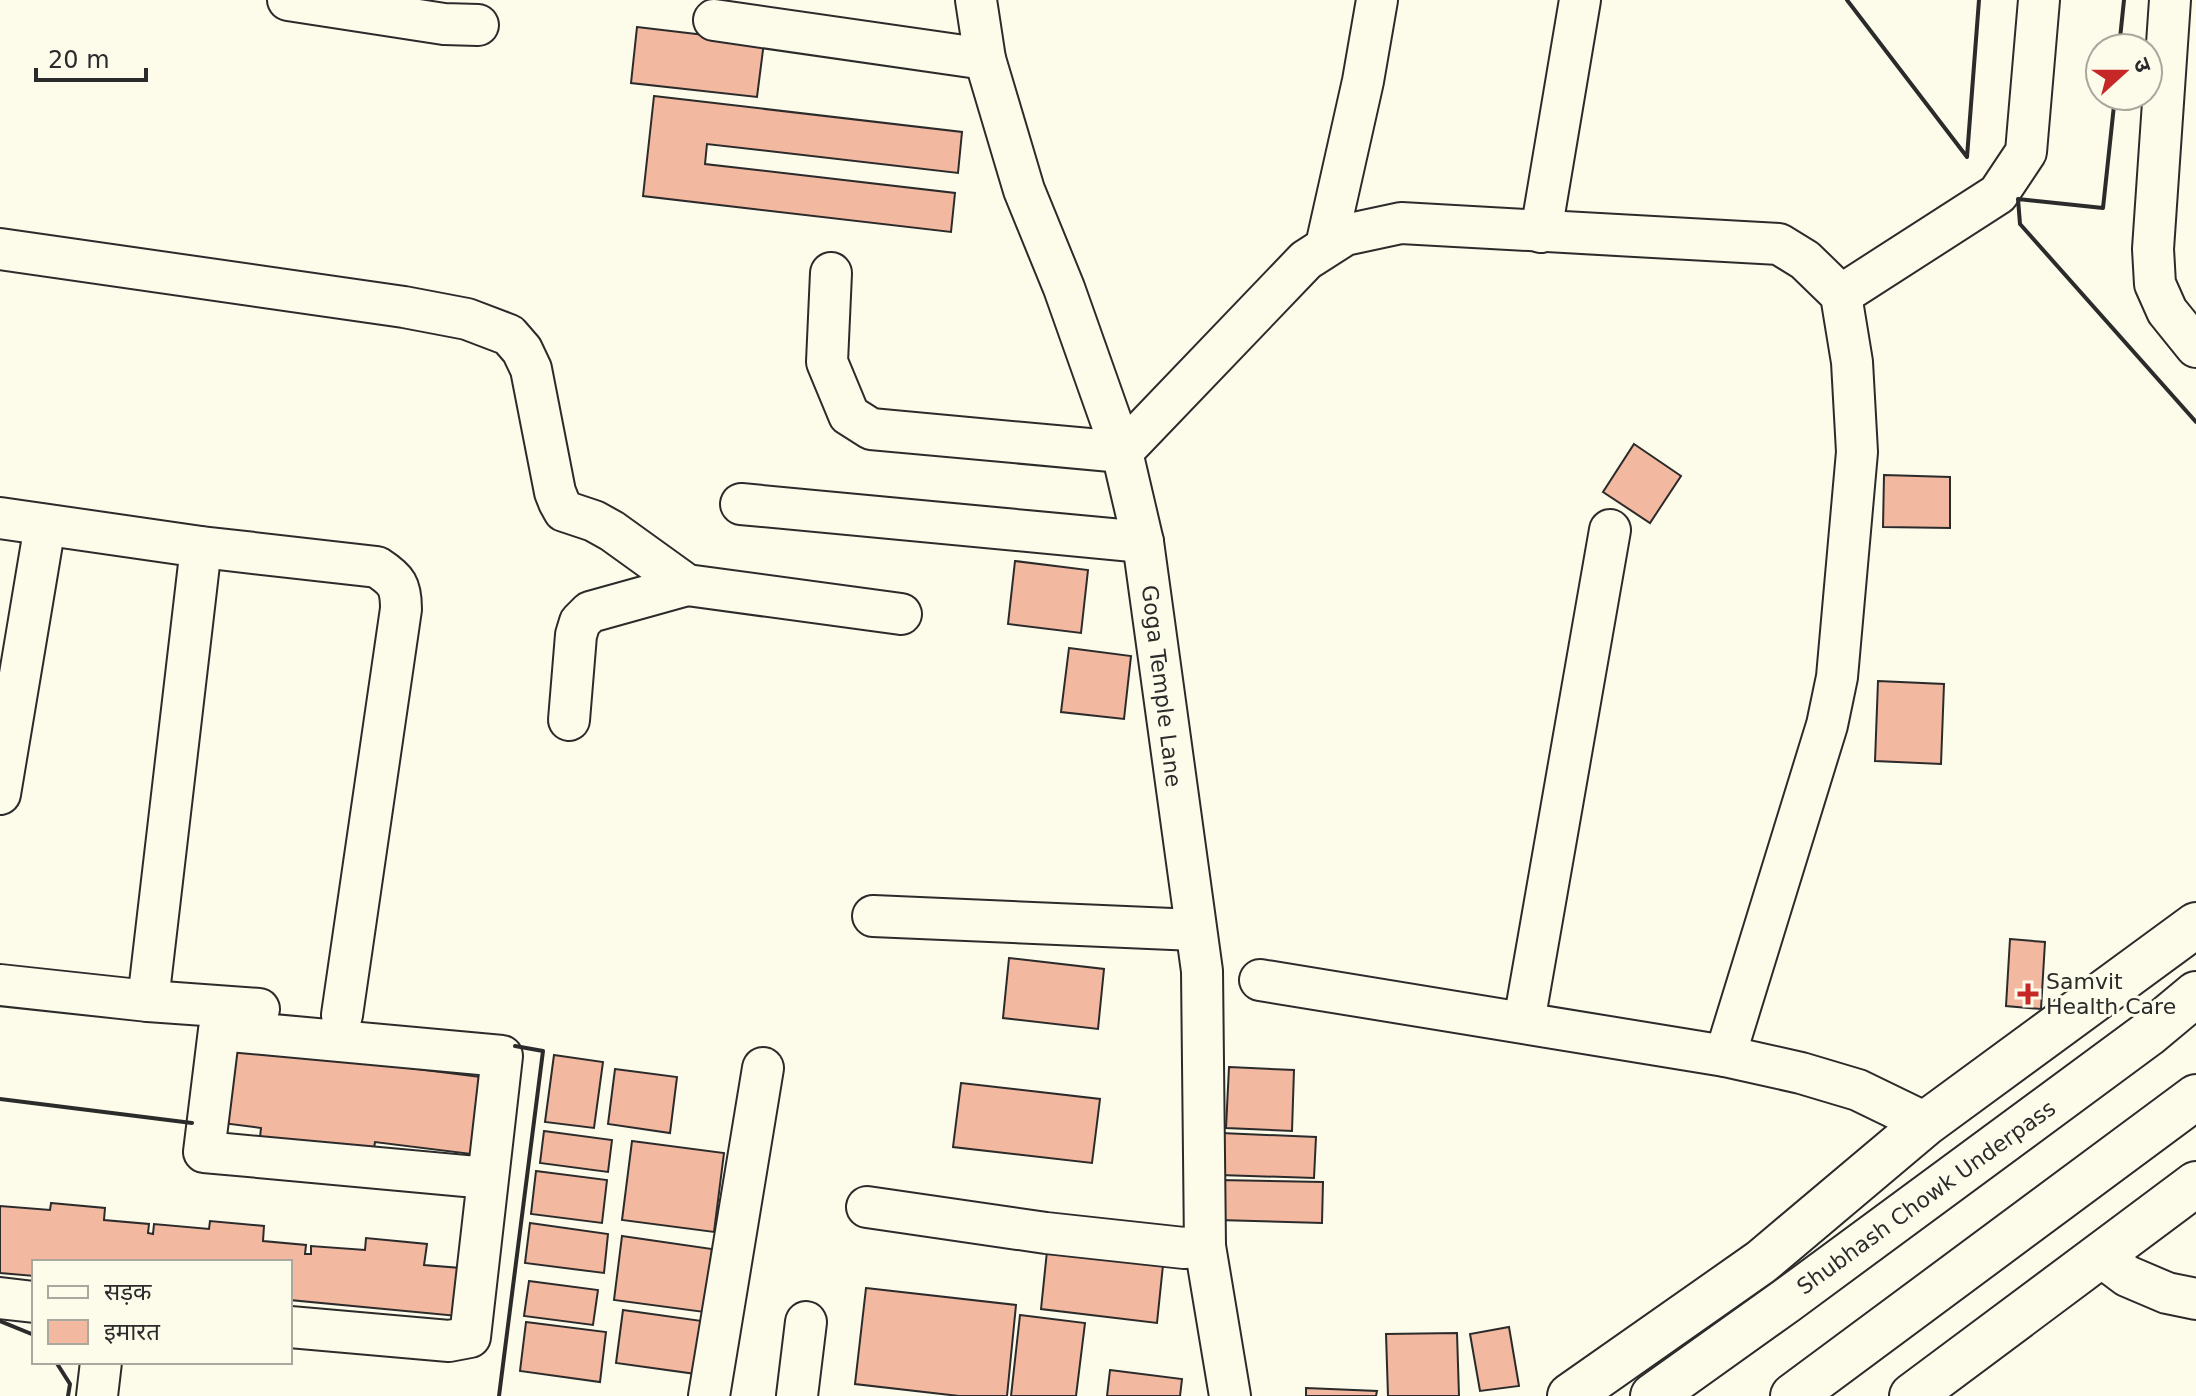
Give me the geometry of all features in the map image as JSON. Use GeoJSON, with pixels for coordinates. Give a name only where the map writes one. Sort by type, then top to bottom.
{"type":"FeatureCollection","features":[{"type":"Feature","properties":{"kind":"main road"},"geometry":{"type":"LineString","coordinates":[[1570,1396],[1761,1262],[1926,1123],[2190,942]]}},
{"type":"Feature","properties":{"kind":"main road","name":"Shubhash Chowk Underpass"},"geometry":{"type":"LineString","coordinates":[[1653,1396],[2148,1034],[2196,994]]}},
{"type":"Feature","properties":{"kind":"main road"},"geometry":{"type":"LineString","coordinates":[[1793,1396],[2196,1097]]}},
{"type":"Feature","properties":{"kind":"main road"},"geometry":{"type":"LineString","coordinates":[[1912,1396],[2196,1184]]}},
{"type":"Feature","properties":{"kind":"street"},"geometry":{"type":"LineString","coordinates":[[288,0],[444,24],[478,25]]}},
{"type":"Feature","properties":{"kind":"street","name":"Goga Temple Lane"},"geometry":{"type":"LineString","coordinates":[[976,0],[985,59],[1024,190],[1064,288],[1122,452],[1143,542],[1202,971],[1205,1246],[1230,1396]]}},
{"type":"Feature","properties":{"kind":"street"},"geometry":{"type":"LineString","coordinates":[[1326,246],[1363,81],[1377,0]]}},
{"type":"Feature","properties":{"kind":"street"},"geometry":{"type":"LineString","coordinates":[[1541,232],[1580,0]]}},
{"type":"Feature","properties":{"kind":"street"},"geometry":{"type":"LineString","coordinates":[[1841,295],[1998,194],[2026,152],[2039,0]]}},
{"type":"Feature","properties":{"kind":"street"},"geometry":{"type":"LineString","coordinates":[[2170,0],[2153,249],[2155,284],[2167,311],[2196,347]]}},
{"type":"Feature","properties":{"kind":"street"},"geometry":{"type":"LineString","coordinates":[[714,20],[985,59]]}},
{"type":"Feature","properties":{"kind":"street"},"geometry":{"type":"LineString","coordinates":[[831,273],[827,362],[849,415],[871,429],[1122,452],[1306,260],[1345,235],[1401,223],[1779,244],[1805,260],[1841,295],[1852,362],[1857,452],[1837,677],[1827,725],[1725,1056]]}},
{"type":"Feature","properties":{"kind":"street"},"geometry":{"type":"LineString","coordinates":[[0,249],[404,307],[467,319],[509,335],[522,350],[531,369],[555,492],[564,511],[612,531],[687,585]]}},
{"type":"Feature","properties":{"kind":"street"},"geometry":{"type":"LineString","coordinates":[[741,504],[1143,542]]}},
{"type":"Feature","properties":{"kind":"street"},"geometry":{"type":"LineString","coordinates":[[0,518],[201,547],[377,567],[393,577],[401,592],[401,609],[342,1015]]}},
{"type":"Feature","properties":{"kind":"street"},"geometry":{"type":"LineString","coordinates":[[0,794],[45,525]]}},
{"type":"Feature","properties":{"kind":"street"},"geometry":{"type":"LineString","coordinates":[[1524,1022],[1610,530]]}},
{"type":"Feature","properties":{"kind":"street"},"geometry":{"type":"LineString","coordinates":[[148,1001],[201,547]]}},
{"type":"Feature","properties":{"kind":"street"},"geometry":{"type":"LineString","coordinates":[[569,720],[576,635],[580,622],[590,612],[687,585],[901,614]]}},
{"type":"Feature","properties":{"kind":"street"},"geometry":{"type":"LineString","coordinates":[[873,916],[1195,930]]}},
{"type":"Feature","properties":{"kind":"street"},"geometry":{"type":"LineString","coordinates":[[1260,980],[1725,1056],[1858,1090],[1926,1123]]}},
{"type":"Feature","properties":{"kind":"street"},"geometry":{"type":"LineString","coordinates":[[0,985],[148,1001],[342,1015],[462,1029]]}},
{"type":"Feature","properties":{"kind":"street"},"geometry":{"type":"LineString","coordinates":[[292,1327],[449,1341],[470,1337],[502,1056],[219,1030],[204,1152],[487,1178]]}},
{"type":"Feature","properties":{"kind":"street"},"geometry":{"type":"LineString","coordinates":[[709,1396],[763,1068]]}},
{"type":"Feature","properties":{"kind":"street"},"geometry":{"type":"LineString","coordinates":[[867,1207],[1046,1233],[1184,1248],[1205,1246]]}},
{"type":"Feature","properties":{"kind":"street"},"geometry":{"type":"LineString","coordinates":[[2099,1255],[2127,1276],[2167,1293],[2196,1299]]}},
{"type":"Feature","properties":{"kind":"street"},"geometry":{"type":"LineString","coordinates":[[0,1298],[32,1302]]}},
{"type":"Feature","properties":{"kind":"street"},"geometry":{"type":"LineString","coordinates":[[797,1396],[806,1322]]}},
{"type":"Feature","properties":{"kind":"street"},"geometry":{"type":"LineString","coordinates":[[97,1396],[101,1364]]}},
{"type":"Feature","properties":{"kind":"building"},"geometry":{"type":"Polygon","coordinates":[[[637,27],[764,42],[757,97],[631,83],[637,27]]]}},
{"type":"Feature","properties":{"kind":"building"},"geometry":{"type":"Polygon","coordinates":[[[654,96],[962,132],[958,173],[707,144],[705,164],[955,193],[951,232],[643,196],[654,96]]]}},
{"type":"Feature","properties":{"kind":"building"},"geometry":{"type":"Polygon","coordinates":[[[1634,444],[1681,476],[1650,523],[1603,492],[1634,444]]]}},
{"type":"Feature","properties":{"kind":"building"},"geometry":{"type":"Polygon","coordinates":[[[1884,475],[1950,477],[1950,528],[1883,527],[1884,475]]]}},
{"type":"Feature","properties":{"kind":"building"},"geometry":{"type":"Polygon","coordinates":[[[1015,561],[1088,570],[1081,633],[1008,624],[1015,561]]]}},
{"type":"Feature","properties":{"kind":"building"},"geometry":{"type":"Polygon","coordinates":[[[1069,648],[1131,656],[1124,719],[1061,712],[1069,648]]]}},
{"type":"Feature","properties":{"kind":"building"},"geometry":{"type":"Polygon","coordinates":[[[1878,681],[1944,684],[1941,764],[1875,761],[1878,681]]]}},
{"type":"Feature","properties":{"kind":"building"},"geometry":{"type":"Polygon","coordinates":[[[2010,939],[2045,942],[2041,1009],[2006,1006],[2010,939]]]}},
{"type":"Feature","properties":{"kind":"building"},"geometry":{"type":"Polygon","coordinates":[[[1009,958],[1104,969],[1098,1029],[1003,1018],[1009,958]]]}},
{"type":"Feature","properties":{"kind":"building"},"geometry":{"type":"Polygon","coordinates":[[[232,1046],[481,1077],[471,1154],[375,1142],[372,1161],[259,1147],[261,1128],[222,1123],[232,1046]]]}},
{"type":"Feature","properties":{"kind":"building"},"geometry":{"type":"Polygon","coordinates":[[[554,1055],[603,1062],[594,1128],[545,1122],[554,1055]]]}},
{"type":"Feature","properties":{"kind":"building"},"geometry":{"type":"Polygon","coordinates":[[[1229,1067],[1294,1070],[1292,1131],[1226,1128],[1229,1067]]]}},
{"type":"Feature","properties":{"kind":"building"},"geometry":{"type":"Polygon","coordinates":[[[615,1069],[677,1077],[670,1133],[608,1124],[615,1069]]]}},
{"type":"Feature","properties":{"kind":"building"},"geometry":{"type":"Polygon","coordinates":[[[961,1083],[1100,1099],[1092,1163],[953,1147],[961,1083]]]}},
{"type":"Feature","properties":{"kind":"building"},"geometry":{"type":"Polygon","coordinates":[[[544,1131],[612,1140],[608,1172],[540,1163],[544,1131]]]}},
{"type":"Feature","properties":{"kind":"building"},"geometry":{"type":"Polygon","coordinates":[[[1221,1133],[1316,1137],[1314,1178],[1220,1175],[1221,1133]]]}},
{"type":"Feature","properties":{"kind":"building"},"geometry":{"type":"Polygon","coordinates":[[[632,1141],[724,1153],[714,1232],[622,1220],[632,1141]]]}},
{"type":"Feature","properties":{"kind":"building"},"geometry":{"type":"Polygon","coordinates":[[[536,1171],[607,1180],[602,1223],[531,1214],[536,1171]]]}},
{"type":"Feature","properties":{"kind":"building"},"geometry":{"type":"Polygon","coordinates":[[[1219,1180],[1323,1182],[1322,1223],[1218,1220],[1219,1180]]]}},
{"type":"Feature","properties":{"kind":"building"},"geometry":{"type":"Polygon","coordinates":[[[51,1203],[105,1208],[104,1220],[149,1224],[148,1233],[153,1234],[154,1224],[209,1229],[210,1221],[264,1226],[263,1241],[306,1245],[305,1254],[311,1254],[311,1246],[365,1250],[366,1238],[427,1244],[424,1265],[473,1269],[468,1317],[292,1300],[292,1260],[32,1260],[32,1276],[0,1273],[0,1206],[50,1210],[51,1203]]]}},
{"type":"Feature","properties":{"kind":"building"},"geometry":{"type":"Polygon","coordinates":[[[530,1223],[608,1234],[604,1273],[525,1263],[530,1223]]]}},
{"type":"Feature","properties":{"kind":"building"},"geometry":{"type":"Polygon","coordinates":[[[622,1236],[712,1249],[704,1312],[614,1300],[622,1236]]]}},
{"type":"Feature","properties":{"kind":"building"},"geometry":{"type":"Polygon","coordinates":[[[1047,1251],[1163,1265],[1157,1323],[1041,1309],[1047,1251]]]}},
{"type":"Feature","properties":{"kind":"building"},"geometry":{"type":"Polygon","coordinates":[[[529,1281],[598,1290],[593,1325],[524,1316],[529,1281]]]}},
{"type":"Feature","properties":{"kind":"building"},"geometry":{"type":"Polygon","coordinates":[[[866,1288],[1016,1305],[1007,1396],[959,1396],[855,1384],[866,1288]]]}},
{"type":"Feature","properties":{"kind":"building"},"geometry":{"type":"Polygon","coordinates":[[[623,1310],[702,1321],[696,1374],[616,1363],[623,1310]]]}},
{"type":"Feature","properties":{"kind":"building"},"geometry":{"type":"Polygon","coordinates":[[[1020,1315],[1085,1323],[1076,1396],[1011,1396],[1020,1315]]]}},
{"type":"Feature","properties":{"kind":"building"},"geometry":{"type":"Polygon","coordinates":[[[526,1322],[606,1332],[600,1382],[520,1371],[526,1322]]]}},
{"type":"Feature","properties":{"kind":"building"},"geometry":{"type":"Polygon","coordinates":[[[1509,1327],[1519,1386],[1480,1391],[1470,1334],[1509,1327]]]}},
{"type":"Feature","properties":{"kind":"building"},"geometry":{"type":"Polygon","coordinates":[[[1457,1333],[1459,1396],[1388,1396],[1386,1334],[1457,1333]]]}},
{"type":"Feature","properties":{"kind":"building"},"geometry":{"type":"Polygon","coordinates":[[[1110,1370],[1182,1379],[1180,1396],[1107,1396],[1110,1370]]]}},
{"type":"Feature","properties":{"kind":"building"},"geometry":{"type":"Polygon","coordinates":[[[1306,1388],[1377,1391],[1376,1396],[1306,1396],[1306,1388]]]}},
{"type":"Feature","properties":{"kind":"wall"},"geometry":{"type":"LineString","coordinates":[[1847,0],[1967,157],[1979,0]]}},
{"type":"Feature","properties":{"kind":"wall"},"geometry":{"type":"LineString","coordinates":[[2121,32],[2124,0]]}},
{"type":"Feature","properties":{"kind":"wall"},"geometry":{"type":"LineString","coordinates":[[2113,112],[2103,208],[2018,199],[2020,224],[2196,422]]}},
{"type":"Feature","properties":{"kind":"wall"},"geometry":{"type":"LineString","coordinates":[[499,1396],[543,1051],[515,1046]]}},
{"type":"Feature","properties":{"kind":"wall"},"geometry":{"type":"LineString","coordinates":[[0,1099],[192,1123]]}},
{"type":"Feature","properties":{"kind":"wall"},"geometry":{"type":"LineString","coordinates":[[0,1321],[32,1334]]}},
{"type":"Feature","properties":{"kind":"wall"},"geometry":{"type":"LineString","coordinates":[[57,1364],[70,1384],[68,1396]]}},
{"type":"Feature","properties":{"kind":"place","name":"Samvit Health Care"},"geometry":{"type":"Point","coordinates":[2028,994]}}]}
